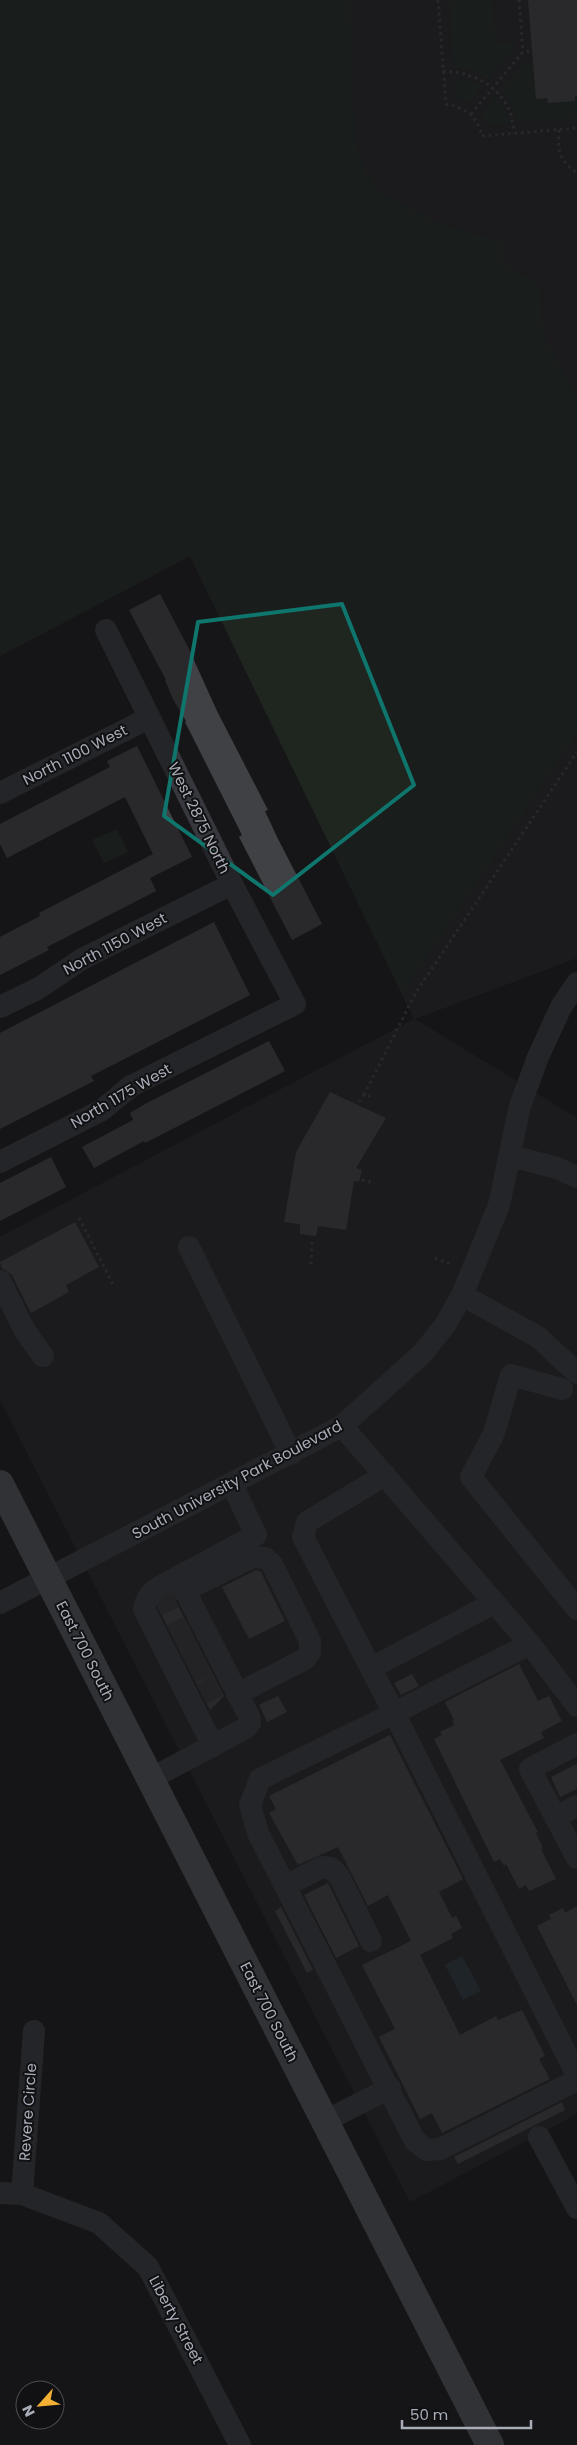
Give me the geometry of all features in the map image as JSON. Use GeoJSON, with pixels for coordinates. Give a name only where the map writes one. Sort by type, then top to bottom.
{"type":"FeatureCollection","features":[{"type":"Feature","properties":{"kind":"main road","name":"East 700 South"},"geometry":{"type":"LineString","coordinates":[[2,1492],[48,1578],[490,2445]]}},
{"type":"Feature","properties":{"kind":"street","name":"West 2875 North"},"geometry":{"type":"LineString","coordinates":[[106,630],[232,884],[295,1004]]}},
{"type":"Feature","properties":{"kind":"street","name":"North 1100 West"},"geometry":{"type":"LineString","coordinates":[[0,793],[149,718]]}},
{"type":"Feature","properties":{"kind":"street","name":"North 1150 West"},"geometry":{"type":"LineString","coordinates":[[0,1007],[39,988],[82,959],[232,884]]}},
{"type":"Feature","properties":{"kind":"street","name":"South University Park Boulevard"},"geometry":{"type":"LineString","coordinates":[[0,1604],[342,1426],[422,1354],[445,1325],[462,1295],[499,1205],[511,1156],[520,1106],[538,1057],[560,1007],[577,983]]}},
{"type":"Feature","properties":{"kind":"street","name":"North 1175 West"},"geometry":{"type":"LineString","coordinates":[[0,1162],[102,1110],[132,1086],[295,1004]]}},
{"type":"Feature","properties":{"kind":"street"},"geometry":{"type":"LineString","coordinates":[[511,1156],[557,1168],[577,1177]]}},
{"type":"Feature","properties":{"kind":"street"},"geometry":{"type":"LineString","coordinates":[[189,1247],[291,1454]]}},
{"type":"Feature","properties":{"kind":"street"},"geometry":{"type":"LineString","coordinates":[[0,1281],[25,1331],[43,1356]]}},
{"type":"Feature","properties":{"kind":"street"},"geometry":{"type":"LineString","coordinates":[[462,1295],[538,1337],[577,1373]]}},
{"type":"Feature","properties":{"kind":"street"},"geometry":{"type":"LineString","coordinates":[[562,1389],[511,1375],[494,1433],[471,1477],[577,1609]]}},
{"type":"Feature","properties":{"kind":"street"},"geometry":{"type":"LineString","coordinates":[[342,1426],[530,1644],[577,1706]]}},
{"type":"Feature","properties":{"kind":"street"},"geometry":{"type":"LineString","coordinates":[[385,1475],[308,1522],[303,1536],[577,2075]]}},
{"type":"Feature","properties":{"kind":"street"},"geometry":{"type":"LineString","coordinates":[[218,1696],[318,1665],[323,1658],[324,1644],[284,1564],[271,1544],[256,1535],[232,1484]]}},
{"type":"Feature","properties":{"kind":"street"},"geometry":{"type":"LineString","coordinates":[[181,1630],[256,1535]]}},
{"type":"Feature","properties":{"kind":"street"},"geometry":{"type":"LineString","coordinates":[[181,1630],[253,1557],[265,1558],[272,1564],[310,1641],[310,1652],[305,1659],[218,1696]]}},
{"type":"Feature","properties":{"kind":"street"},"geometry":{"type":"LineString","coordinates":[[371,1668],[494,1603]]}},
{"type":"Feature","properties":{"kind":"street"},"geometry":{"type":"LineString","coordinates":[[150,1779],[246,1728],[250,1723],[249,1716],[218,1696],[181,1630]]}},
{"type":"Feature","properties":{"kind":"street"},"geometry":{"type":"LineString","coordinates":[[181,1630],[218,1696],[213,1746]]}},
{"type":"Feature","properties":{"kind":"street"},"geometry":{"type":"LineString","coordinates":[[530,1644],[260,1780],[250,1805],[258,1833],[415,2140],[427,2150],[440,2149],[577,2080]]}},
{"type":"Feature","properties":{"kind":"street"},"geometry":{"type":"LineString","coordinates":[[577,1744],[530,1769],[577,1858]]}},
{"type":"Feature","properties":{"kind":"street"},"geometry":{"type":"LineString","coordinates":[[555,1817],[577,1806]]}},
{"type":"Feature","properties":{"kind":"street"},"geometry":{"type":"LineString","coordinates":[[285,1886],[322,1867],[331,1868],[339,1876],[371,1942]]}},
{"type":"Feature","properties":{"kind":"street","name":"Revere Circle"},"geometry":{"type":"LineString","coordinates":[[11,2194],[34,2031]]}},
{"type":"Feature","properties":{"kind":"street"},"geometry":{"type":"LineString","coordinates":[[325,2121],[390,2088]]}},
{"type":"Feature","properties":{"kind":"street"},"geometry":{"type":"LineString","coordinates":[[539,2137],[577,2208]]}},
{"type":"Feature","properties":{"kind":"street","name":"Liberty Street"},"geometry":{"type":"LineString","coordinates":[[11,2194],[100,2223],[148,2267],[236,2444]]}},
{"type":"Feature","properties":{"kind":"path"},"geometry":{"type":"LineString","coordinates":[[438,0],[446,104],[460,107],[471,114],[478,123],[482,136],[577,128]]}},
{"type":"Feature","properties":{"kind":"path"},"geometry":{"type":"LineString","coordinates":[[519,0],[523,52]]}},
{"type":"Feature","properties":{"kind":"path"},"geometry":{"type":"LineString","coordinates":[[471,114],[523,52],[532,51]]}},
{"type":"Feature","properties":{"kind":"path"},"geometry":{"type":"LineString","coordinates":[[443,71],[471,75],[493,87],[511,113],[514,133]]}},
{"type":"Feature","properties":{"kind":"path"},"geometry":{"type":"LineString","coordinates":[[559,130],[558,153],[565,163],[577,173]]}},
{"type":"Feature","properties":{"kind":"path"},"geometry":{"type":"LineString","coordinates":[[359,1102],[415,994],[577,752]]}},
{"type":"Feature","properties":{"kind":"path"},"geometry":{"type":"LineString","coordinates":[[364,1095],[374,1097]]}},
{"type":"Feature","properties":{"kind":"path"},"geometry":{"type":"LineString","coordinates":[[362,1180],[375,1183]]}},
{"type":"Feature","properties":{"kind":"path"},"geometry":{"type":"LineString","coordinates":[[79,1218],[114,1286]]}},
{"type":"Feature","properties":{"kind":"path"},"geometry":{"type":"LineString","coordinates":[[311,1264],[312,1242]]}},
{"type":"Feature","properties":{"kind":"path"},"geometry":{"type":"LineString","coordinates":[[435,1258],[453,1265]]}},
{"type":"Feature","properties":{"kind":"highlighted area"},"geometry":{"type":"Polygon","coordinates":[[[342,604],[414,785],[273,895],[164,816],[198,622],[342,604]]]}},
{"type":"Feature","properties":{"kind":"shaded area"},"geometry":{"type":"Polygon","coordinates":[[[0,0],[577,0],[577,958],[415,1019],[577,1118],[577,2114],[410,2202],[0,1400],[0,1237],[414,1019],[190,556],[0,656],[0,0]]]}},
{"type":"Feature","properties":{"kind":"shaded area"},"geometry":{"type":"Polygon","coordinates":[[[0,0],[350,0],[355,141],[366,173],[383,194],[440,224],[503,242],[502,262],[539,284],[544,336],[577,398],[577,733],[402,994],[190,556],[0,656],[0,0]]]}},
{"type":"Feature","properties":{"kind":"shaded area"},"geometry":{"type":"Polygon","coordinates":[[[449,0],[492,0],[496,43],[515,42],[515,48],[489,79],[469,70],[454,68],[449,0]]]}},
{"type":"Feature","properties":{"kind":"shaded area"},"geometry":{"type":"Polygon","coordinates":[[[533,63],[536,99],[547,98],[548,103],[575,101],[575,96],[577,96],[577,118],[518,122],[512,105],[501,90],[522,65],[533,63]]]}},
{"type":"Feature","properties":{"kind":"shaded area"},"geometry":{"type":"Polygon","coordinates":[[[455,76],[483,85],[469,103],[457,98],[455,76]]]}},
{"type":"Feature","properties":{"kind":"shaded area"},"geometry":{"type":"Polygon","coordinates":[[[496,96],[506,112],[510,123],[487,125],[481,113],[496,96]]]}},
{"type":"Feature","properties":{"kind":"shaded area"},"geometry":{"type":"Polygon","coordinates":[[[117,829],[128,852],[104,863],[92,840],[117,829]]]}},
{"type":"Feature","properties":{"kind":"shaded area"},"geometry":{"type":"Polygon","coordinates":[[[462,1956],[481,1991],[463,2000],[445,1965],[462,1956]]]}},
{"type":"Feature","properties":{"kind":"building"},"geometry":{"type":"Polygon","coordinates":[[[528,0],[577,0],[577,96],[575,96],[575,101],[548,103],[547,98],[536,99],[528,0]]]}},
{"type":"Feature","properties":{"kind":"building"},"geometry":{"type":"Polygon","coordinates":[[[160,594],[268,810],[265,811],[278,839],[322,924],[292,940],[239,837],[242,835],[186,721],[173,699],[166,680],[129,610],[160,594]]]}},
{"type":"Feature","properties":{"kind":"building"},"geometry":{"type":"Polygon","coordinates":[[[137,746],[192,857],[150,878],[156,891],[47,947],[49,950],[0,975],[0,937],[40,916],[39,913],[153,854],[125,797],[7,858],[0,844],[0,824],[110,767],[107,761],[137,746]]]}},
{"type":"Feature","properties":{"kind":"building"},"geometry":{"type":"Polygon","coordinates":[[[214,922],[250,995],[91,1076],[94,1081],[0,1129],[0,1033],[214,922]]]}},
{"type":"Feature","properties":{"kind":"building"},"geometry":{"type":"Polygon","coordinates":[[[269,1041],[285,1071],[94,1168],[82,1147],[133,1120],[130,1113],[145,1104],[269,1041]]]}},
{"type":"Feature","properties":{"kind":"building"},"geometry":{"type":"Polygon","coordinates":[[[330,1092],[386,1118],[356,1168],[362,1170],[359,1182],[354,1181],[346,1230],[318,1226],[316,1236],[300,1234],[300,1224],[284,1222],[296,1152],[330,1092]]]}},
{"type":"Feature","properties":{"kind":"building"},"geometry":{"type":"Polygon","coordinates":[[[51,1157],[66,1187],[0,1221],[0,1183],[51,1157]]]}},
{"type":"Feature","properties":{"kind":"building"},"geometry":{"type":"Polygon","coordinates":[[[75,1222],[99,1267],[66,1285],[69,1292],[31,1313],[12,1275],[2,1268],[0,1262],[75,1222]]]}},
{"type":"Feature","properties":{"kind":"building"},"geometry":{"type":"Polygon","coordinates":[[[256,1570],[261,1572],[285,1621],[249,1639],[222,1587],[256,1570]]]}},
{"type":"Feature","properties":{"kind":"building"},"geometry":{"type":"Polygon","coordinates":[[[171,1596],[176,1602],[224,1696],[210,1710],[158,1608],[164,1600],[171,1596]]]}},
{"type":"Feature","properties":{"kind":"building"},"geometry":{"type":"Polygon","coordinates":[[[519,1664],[538,1701],[549,1696],[562,1721],[541,1732],[544,1738],[500,1760],[538,1832],[536,1833],[543,1848],[541,1849],[556,1879],[529,1891],[526,1885],[519,1889],[506,1864],[504,1866],[500,1859],[494,1862],[434,1739],[442,1735],[440,1732],[454,1725],[452,1721],[454,1720],[445,1702],[519,1664]]]}},
{"type":"Feature","properties":{"kind":"building"},"geometry":{"type":"Polygon","coordinates":[[[412,1674],[419,1686],[401,1695],[394,1683],[412,1674]]]}},
{"type":"Feature","properties":{"kind":"building"},"geometry":{"type":"Polygon","coordinates":[[[278,1696],[287,1712],[267,1722],[259,1705],[278,1696]]]}},
{"type":"Feature","properties":{"kind":"building"},"geometry":{"type":"Polygon","coordinates":[[[390,1735],[463,1879],[439,1892],[452,1918],[456,1916],[462,1928],[451,1934],[453,1938],[420,1955],[460,2035],[496,2016],[498,2020],[522,2010],[545,2056],[539,2059],[550,2079],[442,2133],[432,2113],[420,2119],[379,2037],[395,2029],[362,1965],[411,1941],[388,1895],[368,1906],[338,1847],[298,1865],[269,1813],[276,1809],[269,1796],[390,1735]]]}},
{"type":"Feature","properties":{"kind":"building"},"geometry":{"type":"Polygon","coordinates":[[[577,1764],[577,1789],[560,1797],[551,1777],[577,1764]]]}},
{"type":"Feature","properties":{"kind":"building"},"geometry":{"type":"Polygon","coordinates":[[[328,1883],[359,1946],[336,1958],[304,1895],[328,1883]]]}},
{"type":"Feature","properties":{"kind":"building"},"geometry":{"type":"Polygon","coordinates":[[[577,1906],[577,2005],[537,1926],[551,1919],[549,1915],[563,1908],[565,1913],[577,1906]]]}},
{"type":"Feature","properties":{"kind":"building"},"geometry":{"type":"Polygon","coordinates":[[[281,1907],[313,1970],[307,1973],[275,1911],[281,1907]]]}},
{"type":"Feature","properties":{"kind":"building"},"geometry":{"type":"Polygon","coordinates":[[[562,2102],[565,2110],[458,2164],[454,2157],[562,2102]]]}},
{"type":"Feature","properties":{"kind":"tunnel"},"geometry":{"type":"LineString","coordinates":[[157,1606],[174,1597]]}},
{"type":"Feature","properties":{"kind":"tunnel"},"geometry":{"type":"LineString","coordinates":[[172,1635],[188,1627]]}},
{"type":"Feature","properties":{"kind":"tunnel"},"geometry":{"type":"LineString","coordinates":[[181,1654],[198,1645]]}},
{"type":"Feature","properties":{"kind":"tunnel"},"geometry":{"type":"LineString","coordinates":[[191,1673],[208,1665]]}},
{"type":"Feature","properties":{"kind":"tunnel"},"geometry":{"type":"LineString","coordinates":[[202,1694],[218,1685]]}}]}
